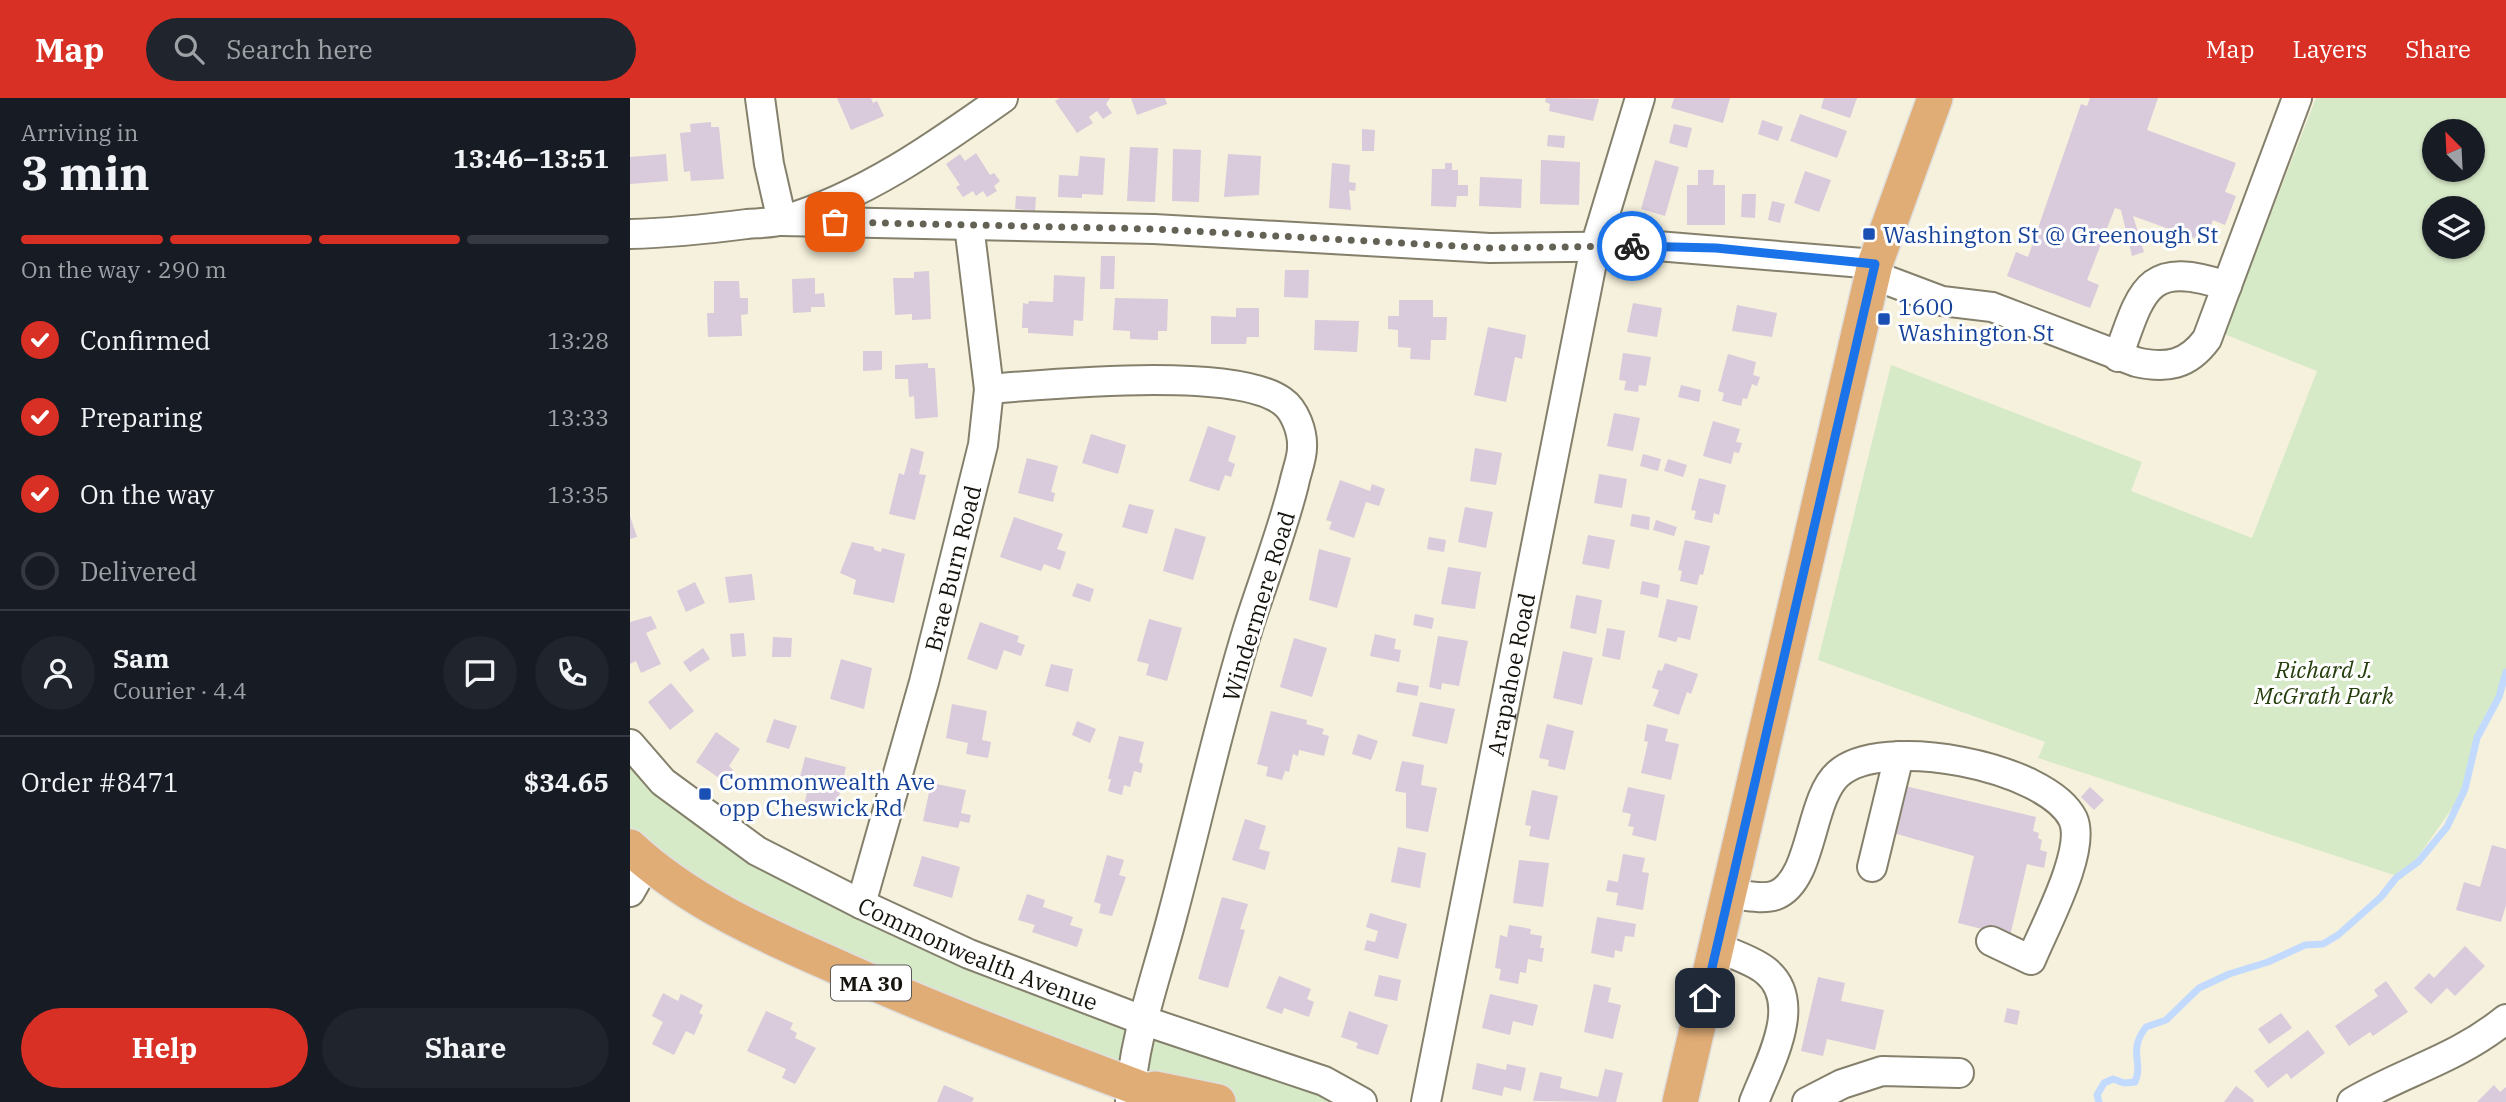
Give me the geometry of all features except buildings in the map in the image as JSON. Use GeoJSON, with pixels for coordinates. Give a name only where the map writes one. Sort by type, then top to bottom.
{"type":"FeatureCollection","features":[{"type":"Feature","properties":{"kind":"main road"},"geometry":{"type":"LineString","coordinates":[[1680,1102],[1874,269],[1935,98]]}},
{"type":"Feature","properties":{"kind":"main road","name":"MA 30"},"geometry":{"type":"LineString","coordinates":[[638,854],[706,903],[760,932],[880,987],[1130,1093],[1176,1102]]}},
{"type":"Feature","properties":{"kind":"main road","name":"MA 30"},"geometry":{"type":"LineString","coordinates":[[1130,1093],[1218,1102]]}},
{"type":"Feature","properties":{"kind":"street"},"geometry":{"type":"LineString","coordinates":[[760,98],[769,164],[782,221]]}},
{"type":"Feature","properties":{"kind":"street"},"geometry":{"type":"LineString","coordinates":[[782,221],[857,193],[1003,98]]}},
{"type":"Feature","properties":{"kind":"street","name":"Arapahoe Road"},"geometry":{"type":"LineString","coordinates":[[1426,1102],[1595,247],[1640,98]]}},
{"type":"Feature","properties":{"kind":"street"},"geometry":{"type":"LineString","coordinates":[[630,234],[695,231],[782,221],[1154,229],[1490,248],[1716,248],[1874,269],[1942,302],[1992,307],[2118,357],[2155,367],[2188,360],[2207,339],[2297,98]]}},
{"type":"Feature","properties":{"kind":"street","name":"Brae Burn Road"},"geometry":{"type":"LineString","coordinates":[[861,904],[947,595],[983,445],[989,388],[969,225]]}},
{"type":"Feature","properties":{"kind":"street"},"geometry":{"type":"LineString","coordinates":[[2118,357],[2136,306],[2146,291],[2160,279],[2177,275],[2197,276],[2227,286]]}},
{"type":"Feature","properties":{"kind":"street","name":"Windermere Road"},"geometry":{"type":"LineString","coordinates":[[989,388],[1054,383],[1214,381],[1255,390],[1281,400],[1293,412],[1298,427],[1302,448],[1288,506],[1248,627],[1146,1021],[1130,1093]]}},
{"type":"Feature","properties":{"kind":"street","name":"Commonwealth Avenue"},"geometry":{"type":"LineString","coordinates":[[630,744],[663,782],[757,851],[861,904],[969,954],[1146,1021],[1324,1081],[1362,1102]]}},
{"type":"Feature","properties":{"kind":"street"},"geometry":{"type":"LineString","coordinates":[[1728,894],[1775,896],[1789,886],[1800,866],[1826,790],[1838,774],[1853,765],[1899,756],[1940,756],[2018,777],[2057,800],[2073,819],[2076,847],[2031,960],[1991,941]]}},
{"type":"Feature","properties":{"kind":"street"},"geometry":{"type":"LineString","coordinates":[[1871,867],[1899,756]]}},
{"type":"Feature","properties":{"kind":"street"},"geometry":{"type":"LineString","coordinates":[[630,892],[638,854]]}},
{"type":"Feature","properties":{"kind":"street"},"geometry":{"type":"LineString","coordinates":[[1717,947],[1766,971],[1781,993],[1785,1020],[1754,1102]]}},
{"type":"Feature","properties":{"kind":"street"},"geometry":{"type":"LineString","coordinates":[[2352,1102],[2387,1082],[2442,1061],[2477,1042],[2506,1019]]}},
{"type":"Feature","properties":{"kind":"street"},"geometry":{"type":"LineString","coordinates":[[1807,1102],[1842,1084],[1882,1071],[1959,1073]]}},
{"type":"Feature","properties":{"kind":"green space","name":"Richard J. McGrath Park"},"geometry":{"type":"Polygon","coordinates":[[[2316,98],[2506,98],[2506,669],[2501,693],[2477,737],[2460,797],[2403,878],[2038,758],[2045,742],[1818,660],[1891,365],[2142,462],[2131,491],[2252,538],[2317,371],[2224,334],[2316,98]]]}},
{"type":"Feature","properties":{"kind":"green space"},"geometry":{"type":"Polygon","coordinates":[[[630,744],[757,851],[1145,1021],[1377,1102],[1176,1102],[880,987],[630,847],[630,744]]]}},
{"type":"Feature","properties":{"kind":"waterway"},"geometry":{"type":"LineString","coordinates":[[2099,1102],[2097,1095],[2104,1083],[2113,1079],[2124,1083],[2135,1082],[2138,1043],[2146,1027],[2166,1020],[2199,988],[2305,945],[2323,944],[2338,935],[2381,897],[2396,878],[2418,862],[2447,827],[2465,789],[2477,738],[2499,697],[2506,672]]}},
{"type":"Feature","properties":{"kind":"way so far"},"geometry":{"type":"LineString","coordinates":[[835,222],[1154,229],[1490,248],[1632,246]]}},
{"type":"Feature","properties":{"kind":"place","name":"Washington St @ Greenough St"},"geometry":{"type":"Point","coordinates":[1869,234]}},
{"type":"Feature","properties":{"kind":"place","name":"1600 Washington St"},"geometry":{"type":"Point","coordinates":[1884,319]}},
{"type":"Feature","properties":{"kind":"place","name":"Commonwealth Ave opp Cheswick Rd"},"geometry":{"type":"Point","coordinates":[705,794]}},
{"type":"Feature","properties":{"kind":"route"},"geometry":{"type":"LineString","coordinates":[[1632,246],[1716,248],[1875,264],[1705,998]]}}]}
